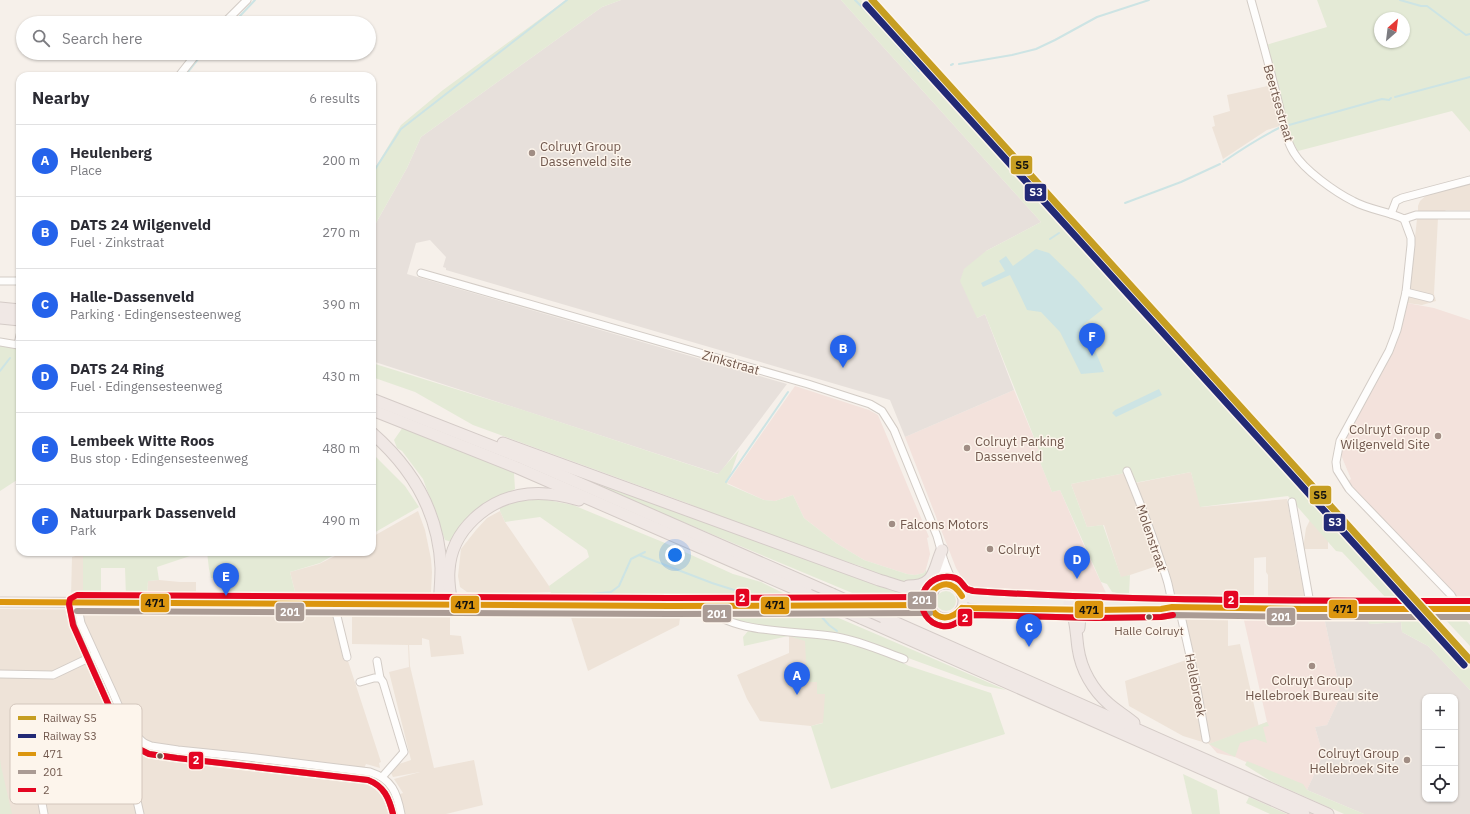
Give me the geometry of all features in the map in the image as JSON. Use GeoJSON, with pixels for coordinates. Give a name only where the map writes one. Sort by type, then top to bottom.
{"type":"FeatureCollection","features":[{"type":"Feature","properties":{"kind":"highway"},"geometry":{"type":"LineString","coordinates":[[0,308],[16,310]]}},
{"type":"Feature","properties":{"kind":"highway"},"geometry":{"type":"LineString","coordinates":[[0,318],[16,320]]}},
{"type":"Feature","properties":{"kind":"highway"},"geometry":{"type":"LineString","coordinates":[[376,401],[466,435],[594,489],[884,617],[1304,814]]}},
{"type":"Feature","properties":{"kind":"highway"},"geometry":{"type":"LineString","coordinates":[[376,412],[511,465],[861,618],[1099,718],[1150,736],[1328,814]]}},
{"type":"Feature","properties":{"kind":"highway"},"geometry":{"type":"LineString","coordinates":[[466,435],[481,435],[879,580],[914,591],[923,592],[937,588]]}},
{"type":"Feature","properties":{"kind":"highway"},"geometry":{"type":"LineString","coordinates":[[376,437],[395,455],[410,474],[428,507],[439,548],[441,568],[439,605]]}},
{"type":"Feature","properties":{"kind":"highway"},"geometry":{"type":"LineString","coordinates":[[452,604],[449,586],[449,570],[456,544],[470,522],[494,504],[510,497],[548,493],[605,506]]}},
{"type":"Feature","properties":{"kind":"highway"},"geometry":{"type":"LineString","coordinates":[[898,586],[916,586],[929,580],[934,575],[937,560],[943,556]]}},
{"type":"Feature","properties":{"kind":"highway"},"geometry":{"type":"LineString","coordinates":[[1075,608],[1080,616],[1078,650],[1083,667],[1091,682],[1108,704],[1150,736]]}},
{"type":"Feature","properties":{"kind":"main road"},"geometry":{"type":"LineString","coordinates":[[946,584],[954,586],[961,592],[963,602],[962,608],[955,616],[945,618],[935,614],[929,600],[937,588],[946,584]]}},
{"type":"Feature","properties":{"kind":"main road"},"geometry":{"type":"LineString","coordinates":[[962,596],[972,599],[1075,608],[1161,609],[1175,607]]}},
{"type":"Feature","properties":{"kind":"main road"},"geometry":{"type":"LineString","coordinates":[[0,602],[705,606],[930,605]]}},
{"type":"Feature","properties":{"kind":"main road"},"geometry":{"type":"LineString","coordinates":[[962,608],[1175,607],[1470,609]]}},
{"type":"Feature","properties":{"kind":"street"},"geometry":{"type":"LineString","coordinates":[[231,16],[247,0]]}},
{"type":"Feature","properties":{"kind":"street","name":"Beertsestraat"},"geometry":{"type":"LineString","coordinates":[[1251,0],[1284,128],[1294,153],[1318,178],[1353,201],[1404,219]]}},
{"type":"Feature","properties":{"kind":"street"},"geometry":{"type":"LineString","coordinates":[[182,72],[192,60]]}},
{"type":"Feature","properties":{"kind":"street"},"geometry":{"type":"LineString","coordinates":[[1391,214],[1396,201],[1402,198],[1470,180]]}},
{"type":"Feature","properties":{"kind":"street"},"geometry":{"type":"LineString","coordinates":[[1454,609],[1451,595],[1348,489],[1337,470],[1336,462],[1340,441],[1389,351],[1398,330],[1406,292],[1411,245],[1411,238],[1404,219],[1416,215],[1470,215]]}},
{"type":"Feature","properties":{"kind":"street","name":"Zinkstraat"},"geometry":{"type":"LineString","coordinates":[[421,273],[808,384],[870,404],[882,411],[894,430],[954,586]]}},
{"type":"Feature","properties":{"kind":"street"},"geometry":{"type":"LineString","coordinates":[[0,281],[16,281]]}},
{"type":"Feature","properties":{"kind":"street"},"geometry":{"type":"LineString","coordinates":[[1406,292],[1430,298]]}},
{"type":"Feature","properties":{"kind":"street"},"geometry":{"type":"LineString","coordinates":[[0,342],[16,345]]}},
{"type":"Feature","properties":{"kind":"street","name":"Molenstraat"},"geometry":{"type":"LineString","coordinates":[[1127,471],[1143,510],[1175,607]]}},
{"type":"Feature","properties":{"kind":"street"},"geometry":{"type":"LineString","coordinates":[[1292,502],[1311,608]]}},
{"type":"Feature","properties":{"kind":"street","name":"Zinkstraat"},"geometry":{"type":"LineString","coordinates":[[937,588],[943,556]]}},
{"type":"Feature","properties":{"kind":"street"},"geometry":{"type":"LineString","coordinates":[[77,603],[81,623],[117,704]]}},
{"type":"Feature","properties":{"kind":"street"},"geometry":{"type":"LineString","coordinates":[[334,604],[347,658]]}},
{"type":"Feature","properties":{"kind":"street"},"geometry":{"type":"LineString","coordinates":[[705,606],[709,611],[722,619],[753,628],[852,640],[904,659]]}},
{"type":"Feature","properties":{"kind":"street","name":"Hellebroek"},"geometry":{"type":"LineString","coordinates":[[1175,607],[1195,678],[1206,739]]}},
{"type":"Feature","properties":{"kind":"street"},"geometry":{"type":"LineString","coordinates":[[0,674],[53,675],[96,655]]}},
{"type":"Feature","properties":{"kind":"street"},"geometry":{"type":"LineString","coordinates":[[377,661],[380,678],[383,682],[404,752],[383,776]]}},
{"type":"Feature","properties":{"kind":"street"},"geometry":{"type":"LineString","coordinates":[[360,682],[380,678]]}},
{"type":"Feature","properties":{"kind":"street"},"geometry":{"type":"LineString","coordinates":[[144,743],[151,746],[178,750],[370,772],[383,776],[393,787],[399,801],[401,814]]}},
{"type":"Feature","properties":{"kind":"street"},"geometry":{"type":"LineString","coordinates":[[42,804],[44,814]]}},
{"type":"Feature","properties":{"kind":"street"},"geometry":{"type":"LineString","coordinates":[[138,804],[140,814]]}},
{"type":"Feature","properties":{"kind":"shaded area"},"geometry":{"type":"Polygon","coordinates":[[[621,0],[841,0],[1041,222],[986,251],[977,318],[985,314],[1014,390],[905,437],[890,400],[446,270],[446,268],[443,267],[446,257],[430,240],[416,243],[407,274],[787,384],[719,474],[376,362],[376,223],[407,168],[421,137],[602,7],[621,0]]]}},
{"type":"Feature","properties":{"kind":"shaded area"},"geometry":{"type":"Polygon","coordinates":[[[1272,85],[1280,126],[1267,130],[1223,159],[1212,127],[1215,126],[1213,116],[1230,111],[1227,95],[1272,85]]]}},
{"type":"Feature","properties":{"kind":"shaded area"},"geometry":{"type":"Polygon","coordinates":[[[1470,182],[1470,210],[1446,210],[1443,213],[1418,213],[1420,201],[1429,193],[1470,182]]]}},
{"type":"Feature","properties":{"kind":"shaded area"},"geometry":{"type":"Polygon","coordinates":[[[1438,218],[1434,294],[1436,301],[1422,305],[1407,303],[1408,297],[1412,297],[1413,293],[1410,288],[1410,283],[1417,219],[1438,218]]]}},
{"type":"Feature","properties":{"kind":"shaded area"},"geometry":{"type":"Polygon","coordinates":[[[1407,303],[1434,308],[1470,320],[1470,604],[1450,599],[1342,487],[1351,479],[1341,455],[1344,442],[1395,345],[1407,303]]]}},
{"type":"Feature","properties":{"kind":"shaded area"},"geometry":{"type":"Polygon","coordinates":[[[795,386],[869,410],[878,415],[929,537],[927,538],[930,554],[924,573],[915,575],[907,574],[864,560],[836,543],[804,518],[793,495],[775,501],[764,500],[727,483],[795,386]]]}},
{"type":"Feature","properties":{"kind":"shaded area"},"geometry":{"type":"Polygon","coordinates":[[[1014,390],[1039,450],[1036,452],[1052,492],[1060,490],[1108,597],[973,595],[956,568],[905,437],[1014,390]]]}},
{"type":"Feature","properties":{"kind":"shaded area"},"geometry":{"type":"Polygon","coordinates":[[[1191,472],[1201,507],[1287,499],[1300,574],[1303,576],[1307,601],[1268,600],[1266,557],[1254,558],[1254,600],[1176,600],[1152,523],[1136,484],[1143,518],[1141,519],[1157,566],[1121,578],[1104,525],[1087,527],[1071,484],[1125,473],[1136,483],[1191,472]]]}},
{"type":"Feature","properties":{"kind":"shaded area"},"geometry":{"type":"Polygon","coordinates":[[[418,511],[425,530],[431,559],[431,592],[423,596],[296,596],[290,572],[319,564],[335,556],[376,556],[376,535],[418,511]]]}},
{"type":"Feature","properties":{"kind":"shaded area"},"geometry":{"type":"Polygon","coordinates":[[[500,511],[505,522],[552,592],[504,594],[467,592],[460,587],[458,576],[461,549],[487,518],[500,511]]]}},
{"type":"Feature","properties":{"kind":"shaded area"},"geometry":{"type":"Polygon","coordinates":[[[1310,520],[1328,540],[1328,549],[1303,549],[1306,528],[1310,520]]]}},
{"type":"Feature","properties":{"kind":"shaded area"},"geometry":{"type":"Polygon","coordinates":[[[83,556],[83,596],[71,596],[72,557],[83,556]]]}},
{"type":"Feature","properties":{"kind":"shaded area"},"geometry":{"type":"Polygon","coordinates":[[[159,580],[196,582],[196,598],[147,598],[148,581],[159,580]]]}},
{"type":"Feature","properties":{"kind":"shaded area"},"geometry":{"type":"Polygon","coordinates":[[[1211,600],[1212,615],[1228,615],[1228,646],[1240,644],[1259,727],[1209,744],[1183,736],[1129,706],[1125,681],[1192,658],[1183,616],[1211,616],[1211,600]]]}},
{"type":"Feature","properties":{"kind":"shaded area"},"geometry":{"type":"Polygon","coordinates":[[[0,609],[332,612],[381,762],[379,763],[380,768],[366,764],[361,775],[379,780],[386,786],[392,797],[403,793],[394,779],[420,772],[393,777],[391,773],[399,764],[411,760],[389,672],[409,667],[408,645],[352,644],[352,617],[384,612],[450,613],[450,635],[461,636],[464,654],[431,657],[429,640],[422,638],[422,645],[409,645],[410,666],[434,768],[474,760],[483,805],[446,814],[0,814],[0,609]]]}},
{"type":"Feature","properties":{"kind":"shaded area"},"geometry":{"type":"Polygon","coordinates":[[[576,612],[669,614],[680,618],[679,625],[588,671],[570,614],[576,612]]]}},
{"type":"Feature","properties":{"kind":"shaded area"},"geometry":{"type":"Polygon","coordinates":[[[1243,616],[1324,617],[1341,695],[1327,725],[1315,727],[1323,755],[1307,790],[1235,757],[1217,753],[1209,744],[1267,722],[1243,616]]]}},
{"type":"Feature","properties":{"kind":"shaded area"},"geometry":{"type":"Polygon","coordinates":[[[1324,617],[1368,617],[1369,624],[1401,622],[1402,632],[1428,646],[1470,690],[1470,814],[1364,814],[1307,790],[1323,755],[1315,727],[1327,725],[1341,695],[1324,617]]]}},
{"type":"Feature","properties":{"kind":"shaded area"},"geometry":{"type":"Polygon","coordinates":[[[789,635],[907,665],[920,714],[842,740],[833,720],[811,726],[760,721],[747,699],[737,675],[789,653],[789,635]]]}},
{"type":"Feature","properties":{"kind":"green space"},"geometry":{"type":"Polygon","coordinates":[[[566,0],[621,0],[602,7],[421,137],[407,168],[376,223],[376,166],[401,125],[443,90],[566,0]]]}},
{"type":"Feature","properties":{"kind":"green space"},"geometry":{"type":"Polygon","coordinates":[[[841,0],[861,0],[1007,158],[1050,209],[1057,211],[1287,469],[1289,475],[1304,494],[1311,492],[1400,589],[1405,598],[1388,600],[1342,552],[1336,551],[1288,496],[1200,507],[1191,472],[1134,483],[1125,473],[1071,484],[1087,527],[1103,525],[1121,577],[1130,575],[1129,595],[1112,592],[1107,584],[1101,582],[1060,490],[1052,492],[1036,452],[1039,450],[985,314],[977,318],[960,281],[964,269],[986,251],[1041,222],[841,0]]]}},
{"type":"Feature","properties":{"kind":"green space"},"geometry":{"type":"Polygon","coordinates":[[[1317,0],[1470,0],[1470,132],[1452,111],[1298,151],[1292,141],[1266,45],[1327,27],[1317,0]]]}},
{"type":"Feature","properties":{"kind":"green space"},"geometry":{"type":"Polygon","coordinates":[[[0,344],[16,347],[16,481],[0,491],[0,344]]]}},
{"type":"Feature","properties":{"kind":"green space"},"geometry":{"type":"Polygon","coordinates":[[[376,364],[520,409],[718,474],[739,450],[727,484],[764,500],[775,501],[793,495],[804,518],[836,543],[864,560],[907,574],[915,575],[924,573],[926,569],[926,579],[903,583],[863,569],[863,567],[748,529],[687,503],[473,425],[415,392],[376,378],[376,364]]]}},
{"type":"Feature","properties":{"kind":"green space"},"geometry":{"type":"Polygon","coordinates":[[[403,427],[514,473],[515,489],[477,509],[452,542],[445,540],[423,479],[402,451],[397,448],[394,440],[403,427]]]}},
{"type":"Feature","properties":{"kind":"green space"},"geometry":{"type":"Polygon","coordinates":[[[376,457],[405,486],[419,507],[376,532],[376,457]]]}},
{"type":"Feature","properties":{"kind":"green space"},"geometry":{"type":"Polygon","coordinates":[[[560,469],[868,582],[923,595],[919,599],[869,600],[559,470],[560,469]]]}},
{"type":"Feature","properties":{"kind":"green space"},"geometry":{"type":"Polygon","coordinates":[[[542,499],[573,505],[665,543],[733,574],[761,582],[799,601],[748,598],[553,600],[549,586],[589,557],[587,550],[540,517],[505,522],[500,511],[500,508],[513,502],[542,499]]]}},
{"type":"Feature","properties":{"kind":"green space"},"geometry":{"type":"Polygon","coordinates":[[[83,556],[190,556],[157,567],[159,580],[148,581],[147,598],[126,597],[125,568],[101,568],[101,596],[83,596],[83,556]]]}},
{"type":"Feature","properties":{"kind":"green space"},"geometry":{"type":"Polygon","coordinates":[[[207,556],[332,556],[320,563],[290,572],[296,596],[252,597],[226,593],[226,577],[211,578],[207,556]]]}},
{"type":"Feature","properties":{"kind":"green space"},"geometry":{"type":"Polygon","coordinates":[[[942,591],[950,591],[956,597],[956,605],[950,611],[942,611],[936,605],[936,597],[942,591]]]}},
{"type":"Feature","properties":{"kind":"green space"},"geometry":{"type":"Polygon","coordinates":[[[722,611],[823,613],[841,619],[1006,690],[985,686],[856,639],[909,666],[991,693],[1005,734],[831,789],[811,726],[823,723],[825,694],[817,694],[817,682],[807,682],[805,641],[788,636],[744,646],[743,637],[748,631],[778,634],[722,615],[722,611]]]}},
{"type":"Feature","properties":{"kind":"green space"},"geometry":{"type":"Polygon","coordinates":[[[1421,616],[1470,669],[1470,690],[1428,646],[1402,632],[1401,622],[1369,624],[1368,617],[1421,616]]]}},
{"type":"Feature","properties":{"kind":"green space"},"geometry":{"type":"Polygon","coordinates":[[[1442,616],[1464,618],[1470,625],[1470,646],[1442,616]]]}},
{"type":"Feature","properties":{"kind":"green space"},"geometry":{"type":"Polygon","coordinates":[[[1267,722],[1269,726],[1263,727],[1267,743],[1255,739],[1240,743],[1235,757],[1209,744],[1267,722]]]}},
{"type":"Feature","properties":{"kind":"green space"},"geometry":{"type":"Polygon","coordinates":[[[0,758],[1,766],[12,814],[0,814],[0,758]]]}},
{"type":"Feature","properties":{"kind":"green space"},"geometry":{"type":"Polygon","coordinates":[[[1247,761],[1303,784],[1307,790],[1364,814],[1344,814],[1272,782],[1245,765],[1247,761]]]}},
{"type":"Feature","properties":{"kind":"green space"},"geometry":{"type":"Polygon","coordinates":[[[1183,774],[1217,790],[1220,814],[1192,814],[1183,774]]]}},
{"type":"Feature","properties":{"kind":"green space"},"geometry":{"type":"Polygon","coordinates":[[[1249,797],[1287,814],[1270,814],[1246,803],[1249,797]]]}},
{"type":"Feature","properties":{"kind":"water"},"geometry":{"type":"Polygon","coordinates":[[[1036,249],[1049,253],[1077,280],[1103,309],[1084,324],[1104,372],[1081,374],[1060,332],[1041,312],[1027,310],[1010,275],[983,287],[981,283],[1005,271],[999,261],[1006,256],[1013,266],[1036,249]]]}},
{"type":"Feature","properties":{"kind":"water"},"geometry":{"type":"Polygon","coordinates":[[[1159,389],[1162,395],[1116,417],[1112,413],[1115,410],[1159,389]]]}},
{"type":"Feature","properties":{"kind":"waterway"},"geometry":{"type":"LineString","coordinates":[[240,16],[255,0]]}},
{"type":"Feature","properties":{"kind":"waterway"},"geometry":{"type":"LineString","coordinates":[[376,168],[401,129],[567,0]]}},
{"type":"Feature","properties":{"kind":"waterway"},"geometry":{"type":"LineString","coordinates":[[855,0],[874,19],[919,71]]}},
{"type":"Feature","properties":{"kind":"waterway"},"geometry":{"type":"LineString","coordinates":[[959,64],[1012,55],[1036,49],[1097,17],[1149,0]]}},
{"type":"Feature","properties":{"kind":"waterway"},"geometry":{"type":"LineString","coordinates":[[1400,0],[1421,6],[1427,6],[1466,35],[1470,34]]}},
{"type":"Feature","properties":{"kind":"waterway"},"geometry":{"type":"LineString","coordinates":[[188,72],[197,60]]}},
{"type":"Feature","properties":{"kind":"waterway"},"geometry":{"type":"LineString","coordinates":[[1395,97],[1470,77]]}},
{"type":"Feature","properties":{"kind":"waterway"},"geometry":{"type":"LineString","coordinates":[[1289,125],[1382,99],[1389,100],[1391,98]]}},
{"type":"Feature","properties":{"kind":"waterway"},"geometry":{"type":"LineString","coordinates":[[1223,162],[1258,139],[1281,127]]}},
{"type":"Feature","properties":{"kind":"waterway"},"geometry":{"type":"LineString","coordinates":[[1125,203],[1181,182],[1220,164]]}},
{"type":"Feature","properties":{"kind":"waterway"},"geometry":{"type":"LineString","coordinates":[[1050,239],[1059,233]]}},
{"type":"Feature","properties":{"kind":"waterway"},"geometry":{"type":"LineString","coordinates":[[0,371],[10,358]]}},
{"type":"Feature","properties":{"kind":"waterway"},"geometry":{"type":"LineString","coordinates":[[726,482],[788,392]]}},
{"type":"Feature","properties":{"kind":"waterway"},"geometry":{"type":"LineString","coordinates":[[557,595],[571,596],[611,592],[619,586],[631,559],[645,552]]}},
{"type":"Feature","properties":{"kind":"waterway"},"geometry":{"type":"LineString","coordinates":[[639,555],[712,583],[753,596],[786,598],[792,602]]}},
{"type":"Feature","properties":{"kind":"waterway"},"geometry":{"type":"LineString","coordinates":[[802,609],[810,614],[820,615],[837,631]]}},
{"type":"Feature","properties":{"kind":"rail line","name":"S5"},"geometry":{"type":"LineString","coordinates":[[872,0],[1470,660]]}},
{"type":"Feature","properties":{"kind":"rail line","name":"S3"},"geometry":{"type":"LineString","coordinates":[[866,5],[1464,665]]}},
{"type":"Feature","properties":{"kind":"transit line","name":"201"},"geometry":{"type":"LineString","coordinates":[[1470,601],[1222,600],[1035,595],[973,591],[967,589],[957,579],[951,577],[940,578],[931,582],[925,589],[922,598],[922,607],[926,615],[932,622],[942,626],[955,624],[965,617],[973,615],[1096,618],[1161,617],[1173,615],[1470,617]]}},
{"type":"Feature","properties":{"kind":"transit line","name":"2"},"geometry":{"type":"LineString","coordinates":[[1173,615],[1161,617],[1096,618],[973,615],[965,617],[955,624],[942,626],[932,622],[926,615],[922,607],[922,598],[925,589],[931,582],[940,578],[951,577],[957,579],[967,589],[973,591],[1035,595],[1222,600],[1470,601]]}},
{"type":"Feature","properties":{"kind":"transit line","name":"471"},"geometry":{"type":"LineString","coordinates":[[962,596],[954,586],[948,584],[942,585],[934,590],[930,596],[932,610],[938,615],[945,617],[953,615],[962,608]]}},
{"type":"Feature","properties":{"kind":"transit line","name":"2"},"geometry":{"type":"LineString","coordinates":[[108,704],[73,625],[69,604],[70,599],[77,595],[670,598],[930,597]]}},
{"type":"Feature","properties":{"kind":"transit line","name":"471"},"geometry":{"type":"LineString","coordinates":[[0,602],[670,606],[930,605]]}},
{"type":"Feature","properties":{"kind":"transit line","name":"201"},"geometry":{"type":"LineString","coordinates":[[69,605],[74,626],[108,704]]}},
{"type":"Feature","properties":{"kind":"transit line","name":"471"},"geometry":{"type":"LineString","coordinates":[[962,608],[1096,610],[1161,609],[1172,607],[1470,609]]}},
{"type":"Feature","properties":{"kind":"transit line","name":"201"},"geometry":{"type":"LineString","coordinates":[[77,611],[670,614],[930,613]]}},
{"type":"Feature","properties":{"kind":"transit line","name":"201"},"geometry":{"type":"LineString","coordinates":[[142,750],[149,754],[177,758],[368,780],[382,789],[385,793],[393,814]]}},
{"type":"Feature","properties":{"kind":"transit line","name":"2"},"geometry":{"type":"LineString","coordinates":[[142,750],[149,754],[177,758],[368,780],[382,789],[385,793],[393,814]]}},
{"type":"Feature","properties":{"kind":"place","name":"Colruyt Group Dassenveld site"},"geometry":{"type":"Point","coordinates":[532,153]}},
{"type":"Feature","properties":{"kind":"place","name":"Natuurpark Dassenveld"},"geometry":{"type":"Point","coordinates":[1092,356]}},
{"type":"Feature","properties":{"kind":"place","name":"DATS 24 Wilgenveld"},"geometry":{"type":"Point","coordinates":[843,368]}},
{"type":"Feature","properties":{"kind":"place","name":"Colruyt Group Wilgenveld Site"},"geometry":{"type":"Point","coordinates":[1438,436]}},
{"type":"Feature","properties":{"kind":"place","name":"Colruyt Parking Dassenveld"},"geometry":{"type":"Point","coordinates":[967,448]}},
{"type":"Feature","properties":{"kind":"place","name":"Falcons Motors"},"geometry":{"type":"Point","coordinates":[892,524]}},
{"type":"Feature","properties":{"kind":"place","name":"Colruyt"},"geometry":{"type":"Point","coordinates":[990,549]}},
{"type":"Feature","properties":{"kind":"place","name":"DATS 24 Ring"},"geometry":{"type":"Point","coordinates":[1077,579]}},
{"type":"Feature","properties":{"kind":"place","name":"Lembeek Witte Roos"},"geometry":{"type":"Point","coordinates":[226,596]}},
{"type":"Feature","properties":{"kind":"place","name":"Halle Colruyt"},"geometry":{"type":"Point","coordinates":[1149,617]}},
{"type":"Feature","properties":{"kind":"place","name":"Halle-Dassenveld"},"geometry":{"type":"Point","coordinates":[1029,647]}},
{"type":"Feature","properties":{"kind":"place","name":"Colruyt Group Hellebroek Bureau site"},"geometry":{"type":"Point","coordinates":[1312,666]}},
{"type":"Feature","properties":{"kind":"place","name":"Heulenberg"},"geometry":{"type":"Point","coordinates":[797,695]}},
{"type":"Feature","properties":{"kind":"place","name":"Colruyt Group Hellebroek Site"},"geometry":{"type":"Point","coordinates":[1407,760]}}]}
